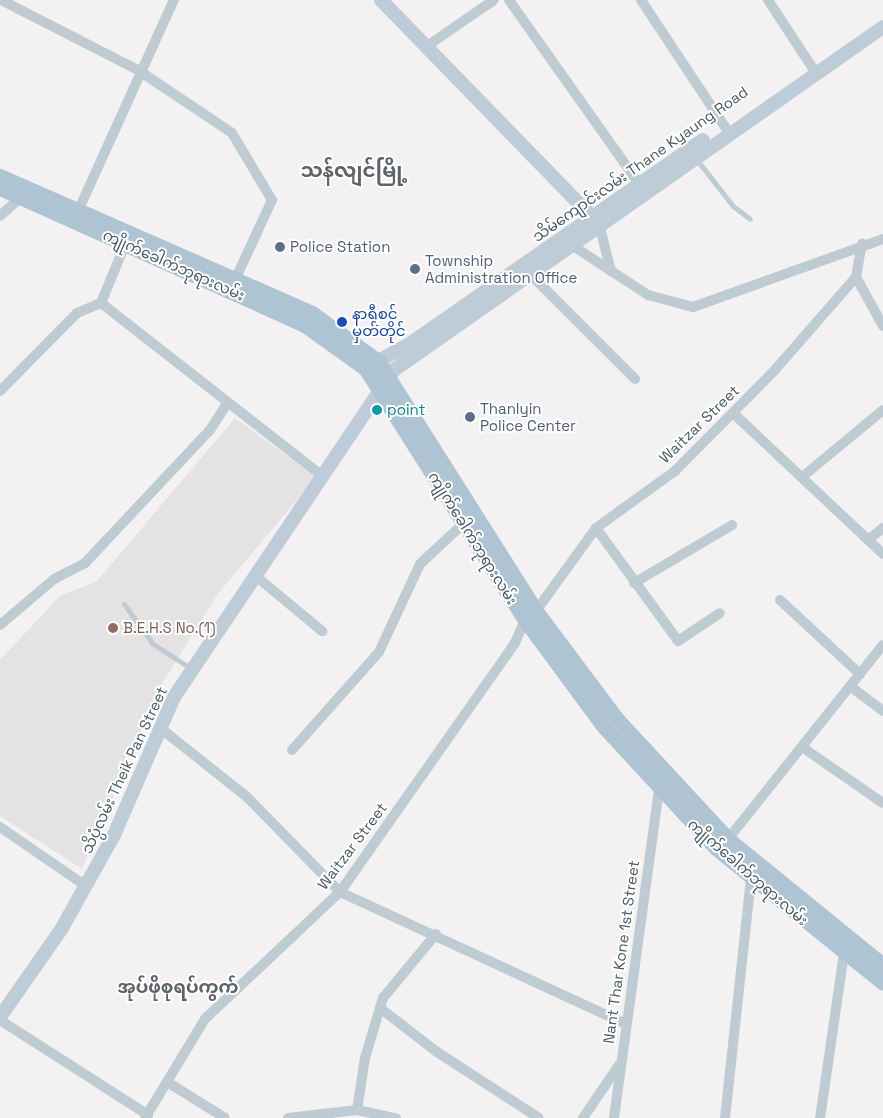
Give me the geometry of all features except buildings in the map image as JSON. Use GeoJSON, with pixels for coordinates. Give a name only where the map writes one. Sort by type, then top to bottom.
{"type":"FeatureCollection","features":[{"type":"Feature","properties":{"kind":"main road","name":"ကျိုက်ခေါက်ဘုရားလမ်း"},"geometry":{"type":"LineString","coordinates":[[0,176],[79,209],[128,237]]}},
{"type":"Feature","properties":{"kind":"main road","name":"ကျိုက်ခေါက်ဘုရားလမ်း"},"geometry":{"type":"LineString","coordinates":[[0,188],[128,237],[233,284],[390,375],[531,615],[604,727],[659,790],[751,878],[844,954],[883,983]]}},
{"type":"Feature","properties":{"kind":"main road","name":"ကျိုက်ခေါက်ဘုရားလမ်း"},"geometry":{"type":"LineString","coordinates":[[371,365],[382,390],[464,524],[531,615],[616,718],[728,839],[883,965]]}},
{"type":"Feature","properties":{"kind":"street"},"geometry":{"type":"LineString","coordinates":[[1,0],[138,70],[232,133],[272,200],[233,284]]}},
{"type":"Feature","properties":{"kind":"street"},"geometry":{"type":"LineString","coordinates":[[79,209],[138,70],[174,0]]}},
{"type":"Feature","properties":{"kind":"street"},"geometry":{"type":"LineString","coordinates":[[381,0],[596,220],[611,271]]}},
{"type":"Feature","properties":{"kind":"street"},"geometry":{"type":"LineString","coordinates":[[427,46],[494,0]]}},
{"type":"Feature","properties":{"kind":"street"},"geometry":{"type":"LineString","coordinates":[[509,0],[642,188]]}},
{"type":"Feature","properties":{"kind":"street"},"geometry":{"type":"LineString","coordinates":[[641,0],[727,129]]}},
{"type":"Feature","properties":{"kind":"street"},"geometry":{"type":"LineString","coordinates":[[768,0],[813,69]]}},
{"type":"Feature","properties":{"kind":"street","name":"သိမ်ကျောင်းလမ်း Thane Kyaung Road"},"geometry":{"type":"LineString","coordinates":[[371,365],[596,220],[883,18]]}},
{"type":"Feature","properties":{"kind":"street","name":"သိမ်ကျောင်းလမ်း Thane Kyaung Road"},"geometry":{"type":"LineString","coordinates":[[813,69],[883,27]]}},
{"type":"Feature","properties":{"kind":"street"},"geometry":{"type":"LineString","coordinates":[[0,216],[21,196]]}},
{"type":"Feature","properties":{"kind":"street","name":"သိမ်ကျောင်းလမ်း Thane Kyaung Road"},"geometry":{"type":"LineString","coordinates":[[382,390],[390,375],[570,244],[596,220]]}},
{"type":"Feature","properties":{"kind":"street"},"geometry":{"type":"LineString","coordinates":[[0,391],[77,313],[101,302],[128,237]]}},
{"type":"Feature","properties":{"kind":"street"},"geometry":{"type":"LineString","coordinates":[[570,244],[648,295],[693,307],[862,244],[883,239]]}},
{"type":"Feature","properties":{"kind":"street"},"geometry":{"type":"LineString","coordinates":[[862,244],[856,277],[883,326]]}},
{"type":"Feature","properties":{"kind":"street"},"geometry":{"type":"LineString","coordinates":[[529,273],[635,379]]}},
{"type":"Feature","properties":{"kind":"street","name":"Waitzar Street"},"geometry":{"type":"LineString","coordinates":[[146,1116],[205,1019],[340,892],[515,643],[531,615],[596,528],[675,471],[733,413],[856,277]]}},
{"type":"Feature","properties":{"kind":"street"},"geometry":{"type":"LineString","coordinates":[[101,302],[226,404],[324,477]]}},
{"type":"Feature","properties":{"kind":"street","name":"သိပ္ပံလမ်း Theik Pan Street"},"geometry":{"type":"LineString","coordinates":[[0,1018],[86,886],[114,835],[159,727],[193,669],[258,577],[382,390]]}},
{"type":"Feature","properties":{"kind":"street"},"geometry":{"type":"LineString","coordinates":[[0,625],[54,579],[86,563],[210,430],[226,404]]}},
{"type":"Feature","properties":{"kind":"street"},"geometry":{"type":"LineString","coordinates":[[802,477],[883,410]]}},
{"type":"Feature","properties":{"kind":"street"},"geometry":{"type":"LineString","coordinates":[[733,413],[883,554]]}},
{"type":"Feature","properties":{"kind":"street"},"geometry":{"type":"LineString","coordinates":[[292,750],[379,652],[420,564],[464,524]]}},
{"type":"Feature","properties":{"kind":"street"},"geometry":{"type":"LineString","coordinates":[[634,583],[732,525]]}},
{"type":"Feature","properties":{"kind":"street"},"geometry":{"type":"LineString","coordinates":[[596,528],[634,583],[680,642],[720,613]]}},
{"type":"Feature","properties":{"kind":"street"},"geometry":{"type":"LineString","coordinates":[[868,540],[883,528]]}},
{"type":"Feature","properties":{"kind":"street"},"geometry":{"type":"LineString","coordinates":[[258,577],[322,630]]}},
{"type":"Feature","properties":{"kind":"street"},"geometry":{"type":"LineString","coordinates":[[780,600],[860,674]]}},
{"type":"Feature","properties":{"kind":"street"},"geometry":{"type":"LineString","coordinates":[[728,839],[883,645]]}},
{"type":"Feature","properties":{"kind":"street"},"geometry":{"type":"LineString","coordinates":[[850,686],[883,711]]}},
{"type":"Feature","properties":{"kind":"street"},"geometry":{"type":"LineString","coordinates":[[159,727],[247,797],[340,892],[436,934],[624,1023]]}},
{"type":"Feature","properties":{"kind":"street"},"geometry":{"type":"LineString","coordinates":[[802,748],[883,803]]}},
{"type":"Feature","properties":{"kind":"street","name":"Nant Thar Kone 1st Street"},"geometry":{"type":"LineString","coordinates":[[614,1118],[624,1023],[659,790]]}},
{"type":"Feature","properties":{"kind":"street"},"geometry":{"type":"LineString","coordinates":[[0,827],[86,886]]}},
{"type":"Feature","properties":{"kind":"street"},"geometry":{"type":"LineString","coordinates":[[725,1118],[751,878]]}},
{"type":"Feature","properties":{"kind":"street"},"geometry":{"type":"LineString","coordinates":[[357,1110],[365,1058],[380,1008],[436,934]]}},
{"type":"Feature","properties":{"kind":"street"},"geometry":{"type":"LineString","coordinates":[[820,1118],[844,954]]}},
{"type":"Feature","properties":{"kind":"street"},"geometry":{"type":"LineString","coordinates":[[380,1008],[437,1052],[539,1118]]}},
{"type":"Feature","properties":{"kind":"street"},"geometry":{"type":"LineString","coordinates":[[0,1018],[146,1116]]}},
{"type":"Feature","properties":{"kind":"street"},"geometry":{"type":"LineString","coordinates":[[583,1118],[620,1064]]}},
{"type":"Feature","properties":{"kind":"street"},"geometry":{"type":"LineString","coordinates":[[167,1082],[225,1118]]}},
{"type":"Feature","properties":{"kind":"street"},"geometry":{"type":"LineString","coordinates":[[288,1118],[357,1110],[396,1118]]}},
{"type":"Feature","properties":{"kind":"lane"},"geometry":{"type":"LineString","coordinates":[[692,154],[733,206],[750,219]]}},
{"type":"Feature","properties":{"kind":"lane"},"geometry":{"type":"LineString","coordinates":[[124,604],[152,644],[193,669]]}},
{"type":"Feature","properties":{"kind":"shaded area","name":"B.E.H.S No.(1)"},"geometry":{"type":"Polygon","coordinates":[[[235,418],[316,477],[217,595],[160,687],[82,869],[0,816],[0,660],[60,596],[97,581],[235,418]]]}},
{"type":"Feature","properties":{"kind":"place","name":"Police Station"},"geometry":{"type":"Point","coordinates":[280,247]}},
{"type":"Feature","properties":{"kind":"place","name":"Township Administration Office"},"geometry":{"type":"Point","coordinates":[415,269]}},
{"type":"Feature","properties":{"kind":"place","name":"နာရီစင် မှတ်တိုင်"},"geometry":{"type":"Point","coordinates":[342,322]}},
{"type":"Feature","properties":{"kind":"place","name":"point"},"geometry":{"type":"Point","coordinates":[377,410]}},
{"type":"Feature","properties":{"kind":"place","name":"Thanlyin Police Center"},"geometry":{"type":"Point","coordinates":[470,417]}},
{"type":"Feature","properties":{"kind":"place","name":"B.E.H.S No.(1)"},"geometry":{"type":"Point","coordinates":[113,628]}},
{"type":"Feature","properties":{"kind":"district","name":"သန်လျင်မြို့"},"geometry":{"type":"Point","coordinates":[354,170]}},
{"type":"Feature","properties":{"kind":"district","name":"အုပ်ဖိုစုရပ်ကွက်"},"geometry":{"type":"Point","coordinates":[178,987]}}]}
